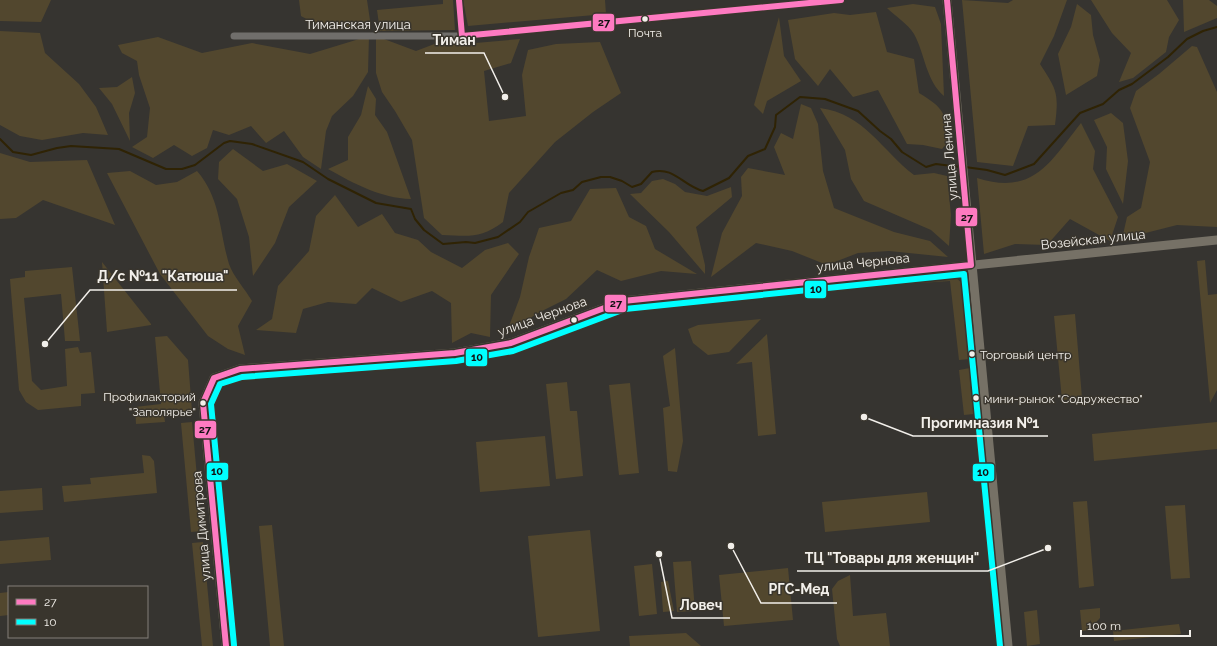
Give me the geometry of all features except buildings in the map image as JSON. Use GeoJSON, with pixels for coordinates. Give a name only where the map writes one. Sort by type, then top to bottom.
{"type":"FeatureCollection","features":[{"type":"Feature","properties":{"kind":"main road","name":"улица Ленина"},"geometry":{"type":"LineString","coordinates":[[947,0],[960,124],[971,264],[1008,646]]}},
{"type":"Feature","properties":{"kind":"main road","name":"Возейская улица"},"geometry":{"type":"LineString","coordinates":[[971,264],[1217,240]]}},
{"type":"Feature","properties":{"kind":"main road","name":"улица Чернова"},"geometry":{"type":"LineString","coordinates":[[203,403],[214,378],[240,369],[455,353],[511,343],[623,300],[971,264]]}},
{"type":"Feature","properties":{"kind":"main road","name":"улица Димитрова"},"geometry":{"type":"LineString","coordinates":[[203,403],[226,646]]}},
{"type":"Feature","properties":{"kind":"street"},"geometry":{"type":"LineString","coordinates":[[458,0],[462,36]]}},
{"type":"Feature","properties":{"kind":"street","name":"Тиманская улица"},"geometry":{"type":"LineString","coordinates":[[234,36],[462,36],[841,0]]}},
{"type":"Feature","properties":{"kind":"shaded area"},"geometry":{"type":"Polygon","coordinates":[[[0,0],[51,0],[41,22],[0,21],[0,0]]]}},
{"type":"Feature","properties":{"kind":"shaded area"},"geometry":{"type":"Polygon","coordinates":[[[299,0],[367,0],[371,27],[324,29],[301,16],[299,0]]]}},
{"type":"Feature","properties":{"kind":"shaded area"},"geometry":{"type":"Polygon","coordinates":[[[443,0],[453,0],[455,30],[380,31],[377,10],[443,4],[443,0]]]}},
{"type":"Feature","properties":{"kind":"shaded area"},"geometry":{"type":"Polygon","coordinates":[[[463,0],[605,0],[606,14],[468,26],[463,0]]]}},
{"type":"Feature","properties":{"kind":"shaded area"},"geometry":{"type":"Polygon","coordinates":[[[962,0],[1008,3],[1013,0],[1067,0],[1054,36],[1040,64],[1050,80],[1055,92],[1057,106],[1055,125],[1028,126],[1013,166],[977,162],[962,0]]]}},
{"type":"Feature","properties":{"kind":"shaded area"},"geometry":{"type":"Polygon","coordinates":[[[1091,0],[1167,0],[1179,20],[1169,37],[1166,52],[1133,78],[1119,82],[1131,53],[1112,33],[1091,0]]]}},
{"type":"Feature","properties":{"kind":"shaded area"},"geometry":{"type":"Polygon","coordinates":[[[1183,0],[1209,0],[1217,6],[1217,18],[1184,32],[1183,0]]]}},
{"type":"Feature","properties":{"kind":"shaded area"},"geometry":{"type":"Polygon","coordinates":[[[913,4],[935,7],[941,24],[944,96],[933,83],[929,75],[914,34],[905,23],[887,8],[913,4]]]}},
{"type":"Feature","properties":{"kind":"shaded area"},"geometry":{"type":"Polygon","coordinates":[[[1077,4],[1091,15],[1093,35],[1100,60],[1097,76],[1066,95],[1058,54],[1071,27],[1077,4]]]}},
{"type":"Feature","properties":{"kind":"shaded area"},"geometry":{"type":"Polygon","coordinates":[[[876,12],[887,52],[914,59],[919,93],[934,103],[945,118],[948,142],[942,149],[923,145],[907,144],[878,90],[853,97],[830,69],[818,86],[795,59],[788,20],[834,13],[850,15],[876,12]]]}},
{"type":"Feature","properties":{"kind":"shaded area"},"geometry":{"type":"Polygon","coordinates":[[[779,17],[784,56],[801,81],[767,101],[763,114],[754,105],[779,17]]]}},
{"type":"Feature","properties":{"kind":"shaded area"},"geometry":{"type":"Polygon","coordinates":[[[0,31],[40,33],[45,53],[79,84],[96,107],[108,135],[83,133],[42,140],[20,136],[0,125],[0,31]]]}},
{"type":"Feature","properties":{"kind":"shaded area"},"geometry":{"type":"Polygon","coordinates":[[[369,36],[368,72],[353,96],[332,116],[326,131],[321,169],[303,157],[284,131],[266,143],[251,126],[229,135],[213,130],[207,148],[192,156],[174,145],[153,158],[132,147],[147,137],[150,108],[139,75],[137,61],[122,53],[118,45],[158,37],[202,53],[252,43],[310,54],[369,36]]]}},
{"type":"Feature","properties":{"kind":"shaded area"},"geometry":{"type":"Polygon","coordinates":[[[376,36],[416,51],[437,43],[464,44],[520,39],[511,63],[484,71],[489,121],[526,116],[522,75],[528,50],[556,44],[600,42],[621,93],[593,112],[555,142],[509,193],[503,222],[481,234],[467,236],[442,235],[424,218],[412,140],[382,92],[376,73],[376,36]]]}},
{"type":"Feature","properties":{"kind":"shaded area"},"geometry":{"type":"Polygon","coordinates":[[[1192,46],[1197,47],[1217,92],[1217,227],[1177,225],[1122,239],[1127,217],[1141,208],[1150,162],[1130,108],[1136,91],[1192,46]]]}},
{"type":"Feature","properties":{"kind":"shaded area"},"geometry":{"type":"Polygon","coordinates":[[[132,77],[135,93],[129,113],[130,141],[112,104],[99,88],[117,87],[132,77]]]}},
{"type":"Feature","properties":{"kind":"shaded area"},"geometry":{"type":"Polygon","coordinates":[[[368,86],[376,99],[375,115],[387,132],[411,199],[378,193],[358,185],[328,169],[348,160],[348,137],[361,115],[368,86]]]}},
{"type":"Feature","properties":{"kind":"shaded area"},"geometry":{"type":"Polygon","coordinates":[[[801,104],[811,108],[818,124],[823,171],[834,208],[894,232],[930,241],[948,257],[889,251],[858,253],[827,265],[792,251],[756,243],[711,277],[722,233],[742,196],[741,177],[748,168],[785,175],[774,147],[781,133],[793,139],[801,104]]]}},
{"type":"Feature","properties":{"kind":"shaded area"},"geometry":{"type":"Polygon","coordinates":[[[820,108],[849,117],[861,125],[914,175],[934,173],[947,176],[951,215],[949,246],[931,230],[864,201],[851,179],[845,150],[820,108]]]}},
{"type":"Feature","properties":{"kind":"shaded area"},"geometry":{"type":"Polygon","coordinates":[[[1111,113],[1123,123],[1128,161],[1123,204],[1106,169],[1107,147],[1094,120],[1111,113]]]}},
{"type":"Feature","properties":{"kind":"shaded area"},"geometry":{"type":"Polygon","coordinates":[[[1081,123],[1095,151],[1093,169],[1118,217],[1110,241],[1070,219],[1047,245],[1015,244],[984,254],[977,178],[997,182],[1013,182],[1027,179],[1039,172],[1050,162],[1081,123]]]}},
{"type":"Feature","properties":{"kind":"shaded area"},"geometry":{"type":"Polygon","coordinates":[[[233,149],[263,171],[287,164],[317,181],[289,207],[275,243],[253,276],[249,237],[237,199],[218,179],[219,162],[233,149]]]}},
{"type":"Feature","properties":{"kind":"shaded area"},"geometry":{"type":"Polygon","coordinates":[[[0,153],[30,162],[87,160],[115,225],[43,200],[16,218],[0,219],[0,153]]]}},
{"type":"Feature","properties":{"kind":"shaded area"},"geometry":{"type":"Polygon","coordinates":[[[130,171],[156,185],[177,182],[197,171],[205,182],[215,204],[229,264],[236,278],[252,301],[238,326],[245,355],[228,349],[208,336],[160,274],[107,173],[130,171]]]}},
{"type":"Feature","properties":{"kind":"shaded area"},"geometry":{"type":"Polygon","coordinates":[[[663,179],[675,184],[685,192],[707,196],[731,187],[732,197],[696,227],[705,265],[705,274],[669,232],[630,194],[641,193],[652,181],[663,179]]]}},
{"type":"Feature","properties":{"kind":"shaded area"},"geometry":{"type":"Polygon","coordinates":[[[616,188],[629,217],[646,226],[655,249],[697,274],[661,271],[621,281],[597,270],[566,299],[538,313],[506,334],[520,297],[529,257],[539,228],[571,221],[590,189],[616,188]]]}},
{"type":"Feature","properties":{"kind":"shaded area"},"geometry":{"type":"Polygon","coordinates":[[[335,195],[358,227],[382,214],[395,233],[418,240],[431,252],[462,268],[485,250],[508,243],[519,254],[491,295],[490,337],[471,333],[452,343],[451,303],[432,291],[401,302],[372,288],[356,304],[328,302],[303,309],[296,333],[256,330],[272,319],[278,286],[309,251],[316,216],[335,195]]]}},
{"type":"Feature","properties":{"kind":"shaded area"},"geometry":{"type":"Polygon","coordinates":[[[1205,260],[1208,295],[1217,294],[1217,390],[1210,403],[1197,261],[1205,260]]]}},
{"type":"Feature","properties":{"kind":"shaded area"},"geometry":{"type":"Polygon","coordinates":[[[102,262],[151,324],[151,325],[107,332],[102,262]]]}},
{"type":"Feature","properties":{"kind":"shaded area"},"geometry":{"type":"Polygon","coordinates":[[[72,267],[80,341],[65,341],[61,294],[24,298],[32,381],[41,390],[67,386],[65,349],[78,347],[80,353],[91,352],[95,393],[81,394],[81,406],[38,410],[26,402],[19,390],[10,279],[25,277],[25,271],[72,267]]]}},
{"type":"Feature","properties":{"kind":"shaded area"},"geometry":{"type":"Polygon","coordinates":[[[950,273],[962,283],[970,359],[959,360],[950,281],[920,283],[919,274],[950,273]]]}},
{"type":"Feature","properties":{"kind":"shaded area"},"geometry":{"type":"Polygon","coordinates":[[[1075,314],[1082,398],[1062,400],[1054,316],[1075,314]]]}},
{"type":"Feature","properties":{"kind":"shaded area"},"geometry":{"type":"Polygon","coordinates":[[[761,319],[729,352],[708,355],[693,343],[688,329],[698,325],[761,319]]]}},
{"type":"Feature","properties":{"kind":"shaded area"},"geometry":{"type":"Polygon","coordinates":[[[767,334],[776,434],[758,436],[752,362],[736,364],[767,334]]]}},
{"type":"Feature","properties":{"kind":"shaded area"},"geometry":{"type":"Polygon","coordinates":[[[167,336],[188,360],[192,411],[164,414],[165,422],[136,424],[135,407],[161,404],[155,337],[167,336]]]}},
{"type":"Feature","properties":{"kind":"shaded area"},"geometry":{"type":"Polygon","coordinates":[[[675,348],[683,441],[677,472],[668,471],[663,408],[670,406],[663,356],[675,348]]]}},
{"type":"Feature","properties":{"kind":"shaded area"},"geometry":{"type":"Polygon","coordinates":[[[970,368],[974,414],[964,415],[959,370],[970,368]]]}},
{"type":"Feature","properties":{"kind":"shaded area"},"geometry":{"type":"Polygon","coordinates":[[[567,382],[570,411],[577,411],[583,476],[556,479],[546,384],[567,382]]]}},
{"type":"Feature","properties":{"kind":"shaded area"},"geometry":{"type":"Polygon","coordinates":[[[630,383],[639,473],[619,475],[609,385],[630,383]]]}},
{"type":"Feature","properties":{"kind":"shaded area"},"geometry":{"type":"Polygon","coordinates":[[[192,422],[202,531],[191,532],[181,423],[192,422]]]}},
{"type":"Feature","properties":{"kind":"shaded area"},"geometry":{"type":"Polygon","coordinates":[[[1217,422],[1217,449],[1094,461],[1092,434],[1217,422]]]}},
{"type":"Feature","properties":{"kind":"shaded area"},"geometry":{"type":"Polygon","coordinates":[[[545,436],[550,486],[480,492],[476,442],[545,436]]]}},
{"type":"Feature","properties":{"kind":"shaded area"},"geometry":{"type":"Polygon","coordinates":[[[142,455],[150,456],[154,461],[157,493],[64,502],[62,486],[91,484],[90,478],[144,473],[142,455]]]}},
{"type":"Feature","properties":{"kind":"shaded area"},"geometry":{"type":"Polygon","coordinates":[[[42,488],[43,510],[0,513],[0,491],[42,488]]]}},
{"type":"Feature","properties":{"kind":"shaded area"},"geometry":{"type":"Polygon","coordinates":[[[927,492],[930,522],[825,532],[822,502],[927,492]]]}},
{"type":"Feature","properties":{"kind":"shaded area"},"geometry":{"type":"Polygon","coordinates":[[[1087,501],[1094,586],[1079,588],[1073,502],[1087,501]]]}},
{"type":"Feature","properties":{"kind":"shaded area"},"geometry":{"type":"Polygon","coordinates":[[[1185,505],[1190,578],[1171,579],[1165,506],[1185,505]]]}},
{"type":"Feature","properties":{"kind":"shaded area"},"geometry":{"type":"Polygon","coordinates":[[[272,525],[284,646],[270,646],[259,526],[272,525]]]}},
{"type":"Feature","properties":{"kind":"shaded area"},"geometry":{"type":"Polygon","coordinates":[[[590,530],[600,631],[538,637],[528,536],[590,530]]]}},
{"type":"Feature","properties":{"kind":"shaded area"},"geometry":{"type":"Polygon","coordinates":[[[49,537],[51,560],[0,564],[0,541],[49,537]]]}},
{"type":"Feature","properties":{"kind":"shaded area"},"geometry":{"type":"Polygon","coordinates":[[[203,542],[213,646],[202,646],[192,543],[203,542]]]}},
{"type":"Feature","properties":{"kind":"shaded area"},"geometry":{"type":"Polygon","coordinates":[[[691,561],[695,611],[677,612],[673,562],[691,561]]]}},
{"type":"Feature","properties":{"kind":"shaded area"},"geometry":{"type":"Polygon","coordinates":[[[652,564],[657,614],[639,616],[634,566],[652,564]]]}},
{"type":"Feature","properties":{"kind":"shaded area"},"geometry":{"type":"Polygon","coordinates":[[[788,568],[793,620],[724,626],[719,575],[788,568]]]}},
{"type":"Feature","properties":{"kind":"shaded area"},"geometry":{"type":"Polygon","coordinates":[[[850,575],[853,616],[886,613],[890,646],[840,646],[837,639],[832,589],[838,581],[850,575]]]}},
{"type":"Feature","properties":{"kind":"shaded area"},"geometry":{"type":"Polygon","coordinates":[[[668,581],[674,611],[663,612],[661,582],[668,581]]]}},
{"type":"Feature","properties":{"kind":"shaded area"},"geometry":{"type":"Polygon","coordinates":[[[8,592],[8,615],[0,616],[0,593],[8,592]]]}},
{"type":"Feature","properties":{"kind":"shaded area"},"geometry":{"type":"Polygon","coordinates":[[[1100,608],[1100,618],[1089,630],[1082,631],[1080,610],[1100,608]]]}},
{"type":"Feature","properties":{"kind":"shaded area"},"geometry":{"type":"Polygon","coordinates":[[[1037,610],[1040,644],[1027,646],[1024,612],[1037,610]]]}},
{"type":"Feature","properties":{"kind":"shaded area"},"geometry":{"type":"Polygon","coordinates":[[[1179,624],[1181,634],[1114,641],[1113,631],[1179,624]]]}},
{"type":"Feature","properties":{"kind":"shaded area"},"geometry":{"type":"Polygon","coordinates":[[[686,633],[701,646],[630,646],[629,636],[686,633]]]}},
{"type":"Feature","properties":{"kind":"waterway"},"geometry":{"type":"LineString","coordinates":[[965,167],[987,170],[1005,175],[1034,164],[1080,113],[1103,104],[1119,90],[1132,84],[1168,57],[1187,39],[1203,31],[1217,27]]}},
{"type":"Feature","properties":{"kind":"waterway"},"geometry":{"type":"LineString","coordinates":[[0,139],[13,152],[31,155],[71,146],[119,149],[166,169],[182,169],[195,165],[224,143],[230,141],[252,144],[303,162],[328,179],[376,203],[411,209],[415,219],[424,230],[443,244],[466,242],[475,243],[498,237],[520,222],[528,212],[561,193],[573,190],[582,182],[601,177],[610,177],[622,181],[632,187],[641,184],[652,172],[660,171],[673,174],[696,189],[703,191],[729,178],[748,156],[765,149],[775,127],[776,115],[800,97],[825,99],[858,111],[891,139],[902,152],[926,167],[936,164],[960,167]]}},
{"type":"Feature","properties":{"kind":"transit line","name":"27"},"geometry":{"type":"LineString","coordinates":[[459,0],[462,36],[841,0]]}},
{"type":"Feature","properties":{"kind":"transit line","name":"27"},"geometry":{"type":"LineString","coordinates":[[226,646],[203,403],[214,378],[240,369],[455,353],[511,343],[623,301],[971,265],[947,0]]}},
{"type":"Feature","properties":{"kind":"transit line","name":"10"},"geometry":{"type":"LineString","coordinates":[[234,645],[211,404],[220,384],[242,377],[456,361],[513,351],[625,309],[964,274],[1000,646]]}},
{"type":"Feature","properties":{"kind":"place","name":"Почта"},"geometry":{"type":"Point","coordinates":[645,19]}},
{"type":"Feature","properties":{"kind":"place","name":"Тиман"},"geometry":{"type":"Point","coordinates":[505,97]}},
{"type":"Feature","properties":{"kind":"place","name":"Д/с №11 \"Катюша\""},"geometry":{"type":"Point","coordinates":[45,344]}},
{"type":"Feature","properties":{"kind":"place","name":"Торговый центр"},"geometry":{"type":"Point","coordinates":[972,354]}},
{"type":"Feature","properties":{"kind":"place","name":"мини-рынок \"Содружество\""},"geometry":{"type":"Point","coordinates":[976,398]}},
{"type":"Feature","properties":{"kind":"place","name":"Профилакторий \"Заполярье\""},"geometry":{"type":"Point","coordinates":[203,403]}},
{"type":"Feature","properties":{"kind":"place","name":"Прогимназия №1"},"geometry":{"type":"Point","coordinates":[864,417]}},
{"type":"Feature","properties":{"kind":"place","name":"РГС-Мед"},"geometry":{"type":"Point","coordinates":[731,546]}},
{"type":"Feature","properties":{"kind":"place","name":"ТЦ \"Товары для женщин\""},"geometry":{"type":"Point","coordinates":[1048,548]}},
{"type":"Feature","properties":{"kind":"place","name":"Ловеч"},"geometry":{"type":"Point","coordinates":[659,554]}}]}
